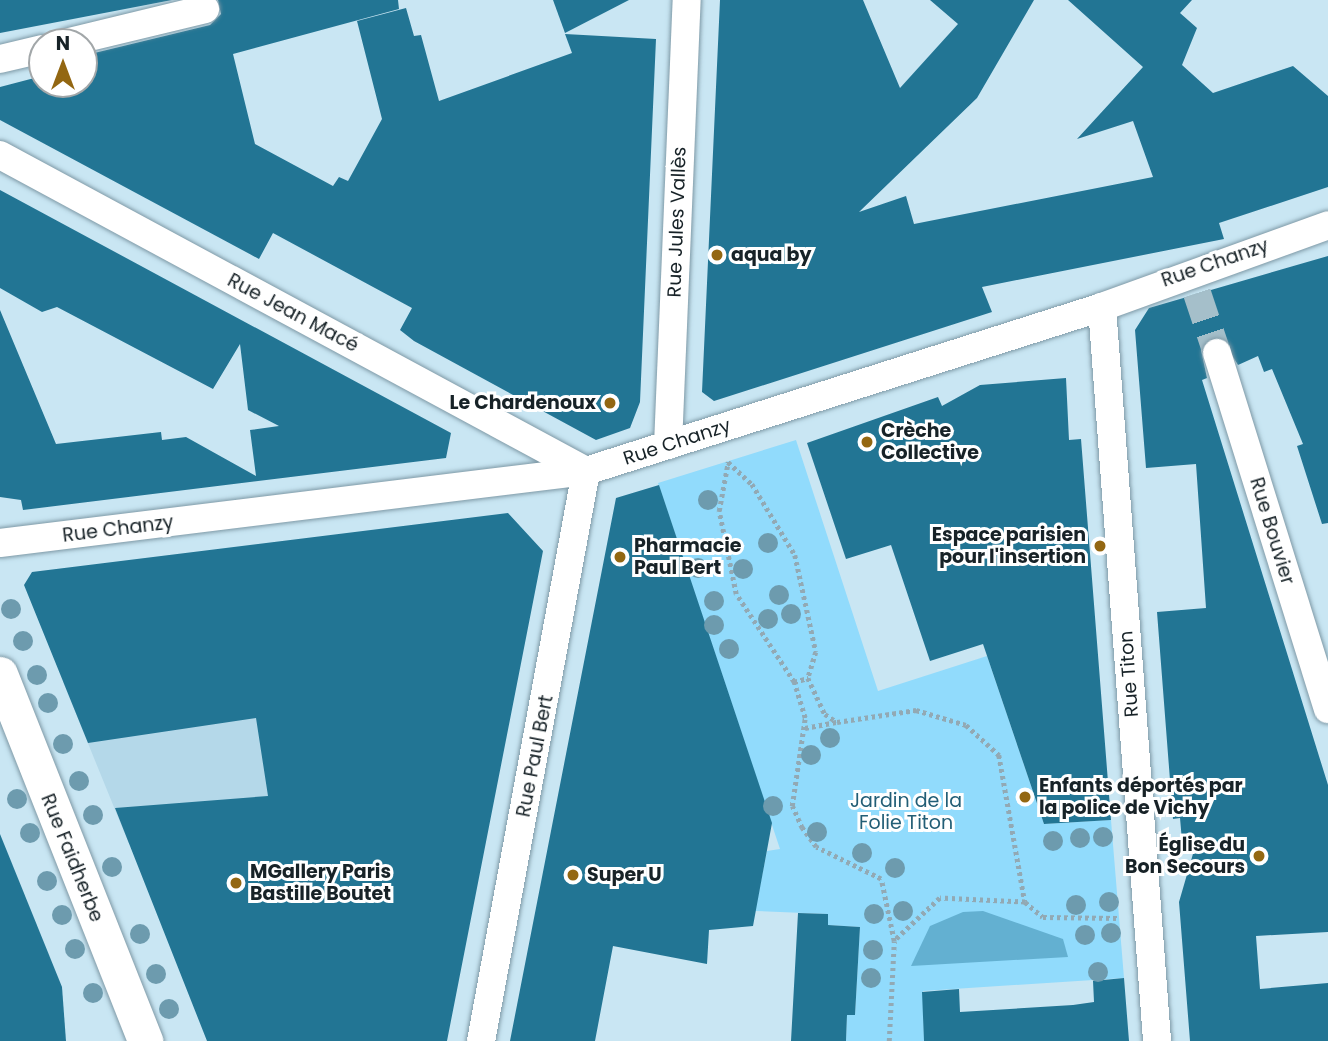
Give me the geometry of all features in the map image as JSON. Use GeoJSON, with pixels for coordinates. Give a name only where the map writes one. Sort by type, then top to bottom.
{"type":"FeatureCollection","features":[{"type":"Feature","properties":{"kind":"street","name":"Rue Jules Vallès"},"geometry":{"type":"LineString","coordinates":[[668,445],[687,0]]}},
{"type":"Feature","properties":{"kind":"street"},"geometry":{"type":"LineString","coordinates":[[98,35],[205,9]]}},
{"type":"Feature","properties":{"kind":"street"},"geometry":{"type":"LineString","coordinates":[[0,59],[28,52]]}},
{"type":"Feature","properties":{"kind":"street","name":"Rue Jean Macé"},"geometry":{"type":"LineString","coordinates":[[0,155],[586,471]]}},
{"type":"Feature","properties":{"kind":"street","name":"Rue Chanzy"},"geometry":{"type":"LineString","coordinates":[[0,543],[586,471],[1102,307],[1194,282],[1328,225]]}},
{"type":"Feature","properties":{"kind":"street","name":"Rue Titon"},"geometry":{"type":"LineString","coordinates":[[1102,307],[1157,1041]]}},
{"type":"Feature","properties":{"kind":"street","name":"Rue Bouvier"},"geometry":{"type":"LineString","coordinates":[[1217,353],[1328,709]]}},
{"type":"Feature","properties":{"kind":"street","name":"Rue Paul Bert"},"geometry":{"type":"LineString","coordinates":[[481,1041],[586,471]]}},
{"type":"Feature","properties":{"kind":"street","name":"Rue Faidherbe"},"geometry":{"type":"LineString","coordinates":[[0,674],[145,1041]]}},
{"type":"Feature","properties":{"kind":"path"},"geometry":{"type":"LineString","coordinates":[[837,723],[825,714],[808,678],[816,652],[795,555],[752,484],[728,461],[719,510],[736,594],[794,682],[804,728],[792,806],[816,848],[881,879],[894,941],[889,1041]]}},
{"type":"Feature","properties":{"kind":"path"},"geometry":{"type":"LineString","coordinates":[[794,682],[808,678]]}},
{"type":"Feature","properties":{"kind":"path"},"geometry":{"type":"LineString","coordinates":[[804,728],[916,710],[966,725],[999,755],[1025,902]]}},
{"type":"Feature","properties":{"kind":"path"},"geometry":{"type":"LineString","coordinates":[[894,941],[940,898],[1025,902],[1043,917],[1119,918]]}},
{"type":"Feature","properties":{"kind":"shaded area"},"geometry":{"type":"Polygon","coordinates":[[[306,646],[324,830],[129,844],[63,682],[306,646]]]}},
{"type":"Feature","properties":{"kind":"shaded area"},"geometry":{"type":"Polygon","coordinates":[[[983,911],[1063,939],[1068,957],[911,966],[930,926],[963,912],[983,911]]]}},
{"type":"Feature","properties":{"kind":"green space","name":"Jardin de la Folie Titon"},"geometry":{"type":"Polygon","coordinates":[[[796,440],[878,691],[987,656],[1044,824],[1111,820],[1124,978],[923,991],[924,1041],[846,1041],[847,1015],[855,1015],[860,927],[828,925],[828,914],[755,911],[767,851],[780,849],[658,483],[796,440]]]}},
{"type":"Feature","properties":{"kind":"building"},"geometry":{"type":"Polygon","coordinates":[[[0,0],[172,0],[0,33],[0,0]]]}},
{"type":"Feature","properties":{"kind":"building"},"geometry":{"type":"Polygon","coordinates":[[[218,0],[398,0],[399,9],[233,54],[255,144],[333,186],[339,177],[348,181],[382,119],[357,21],[406,8],[414,36],[421,35],[439,101],[572,53],[565,34],[656,39],[640,402],[630,428],[596,440],[414,341],[400,330],[412,308],[273,233],[259,259],[0,120],[0,87],[28,80],[28,98],[98,98],[98,52],[210,25],[221,14],[218,0]]]}},
{"type":"Feature","properties":{"kind":"building"},"geometry":{"type":"Polygon","coordinates":[[[553,0],[629,0],[565,33],[553,0]]]}},
{"type":"Feature","properties":{"kind":"building"},"geometry":{"type":"Polygon","coordinates":[[[720,0],[863,0],[900,88],[958,24],[930,0],[1034,0],[977,98],[859,212],[906,196],[914,224],[1153,177],[1133,121],[1077,139],[1143,67],[1068,0],[1192,0],[1180,13],[1197,28],[1182,65],[1213,93],[1293,66],[1328,96],[1328,187],[1219,223],[1224,239],[982,287],[992,312],[714,401],[702,392],[720,0]]]}},
{"type":"Feature","properties":{"kind":"building"},"geometry":{"type":"Polygon","coordinates":[[[0,190],[451,433],[446,458],[23,510],[21,500],[0,497],[0,310],[56,444],[161,432],[162,440],[186,437],[256,476],[250,430],[279,426],[248,410],[240,344],[213,389],[57,307],[42,312],[0,288],[0,190]]]}},
{"type":"Feature","properties":{"kind":"building"},"geometry":{"type":"Polygon","coordinates":[[[1328,256],[1328,523],[1322,524],[1297,446],[1303,444],[1272,369],[1264,372],[1258,356],[1238,365],[1221,337],[1205,341],[1201,350],[1207,378],[1202,380],[1328,785],[1328,932],[1256,936],[1260,989],[1328,983],[1328,1041],[1190,1041],[1179,902],[1197,840],[1182,841],[1180,818],[1173,819],[1157,612],[1206,608],[1196,464],[1146,468],[1135,330],[1149,308],[1328,256]]]}},
{"type":"Feature","properties":{"kind":"building"},"geometry":{"type":"Polygon","coordinates":[[[1066,378],[1069,440],[1081,439],[1111,820],[1044,824],[983,644],[930,661],[891,545],[846,559],[807,443],[938,397],[942,406],[980,385],[1066,378]]]}},
{"type":"Feature","properties":{"kind":"building"},"geometry":{"type":"Polygon","coordinates":[[[659,485],[772,823],[753,926],[709,930],[707,964],[613,946],[595,1041],[510,1041],[616,498],[659,485]]]}},
{"type":"Feature","properties":{"kind":"building"},"geometry":{"type":"Polygon","coordinates":[[[508,513],[543,551],[447,1041],[207,1041],[115,808],[268,796],[256,718],[88,743],[24,585],[32,572],[508,513]]]}},
{"type":"Feature","properties":{"kind":"building"},"geometry":{"type":"Polygon","coordinates":[[[0,834],[62,987],[66,1041],[0,1041],[0,834]]]}},
{"type":"Feature","properties":{"kind":"building"},"geometry":{"type":"Polygon","coordinates":[[[798,913],[828,914],[828,925],[860,927],[855,1015],[847,1015],[846,1041],[791,1041],[798,913]]]}},
{"type":"Feature","properties":{"kind":"building"},"geometry":{"type":"Polygon","coordinates":[[[1124,978],[1129,1041],[924,1041],[922,992],[959,989],[960,1012],[1073,1005],[1094,1002],[1093,981],[1124,978]]]}},
{"type":"Feature","properties":{"kind":"tunnel"},"geometry":{"type":"LineString","coordinates":[[1197,293],[1217,353]]}},
{"type":"Feature","properties":{"kind":"place","name":"aqua by"},"geometry":{"type":"Point","coordinates":[717,255]}},
{"type":"Feature","properties":{"kind":"place","name":"Le Chardenoux"},"geometry":{"type":"Point","coordinates":[610,403]}},
{"type":"Feature","properties":{"kind":"place","name":"Crèche Collective"},"geometry":{"type":"Point","coordinates":[867,442]}},
{"type":"Feature","properties":{"kind":"place","name":"Espace parisien pour l'insertion"},"geometry":{"type":"Point","coordinates":[1100,546]}},
{"type":"Feature","properties":{"kind":"place","name":"Pharmacie Paul Bert"},"geometry":{"type":"Point","coordinates":[620,557]}},
{"type":"Feature","properties":{"kind":"place","name":"Enfants déportés par la police de Vichy"},"geometry":{"type":"Point","coordinates":[1025,797]}},
{"type":"Feature","properties":{"kind":"place","name":"Église du Bon Secours"},"geometry":{"type":"Point","coordinates":[1259,856]}},
{"type":"Feature","properties":{"kind":"place","name":"Super U"},"geometry":{"type":"Point","coordinates":[573,875]}},
{"type":"Feature","properties":{"kind":"place","name":"MGallery Paris Bastille Boutet"},"geometry":{"type":"Point","coordinates":[236,883]}}]}
